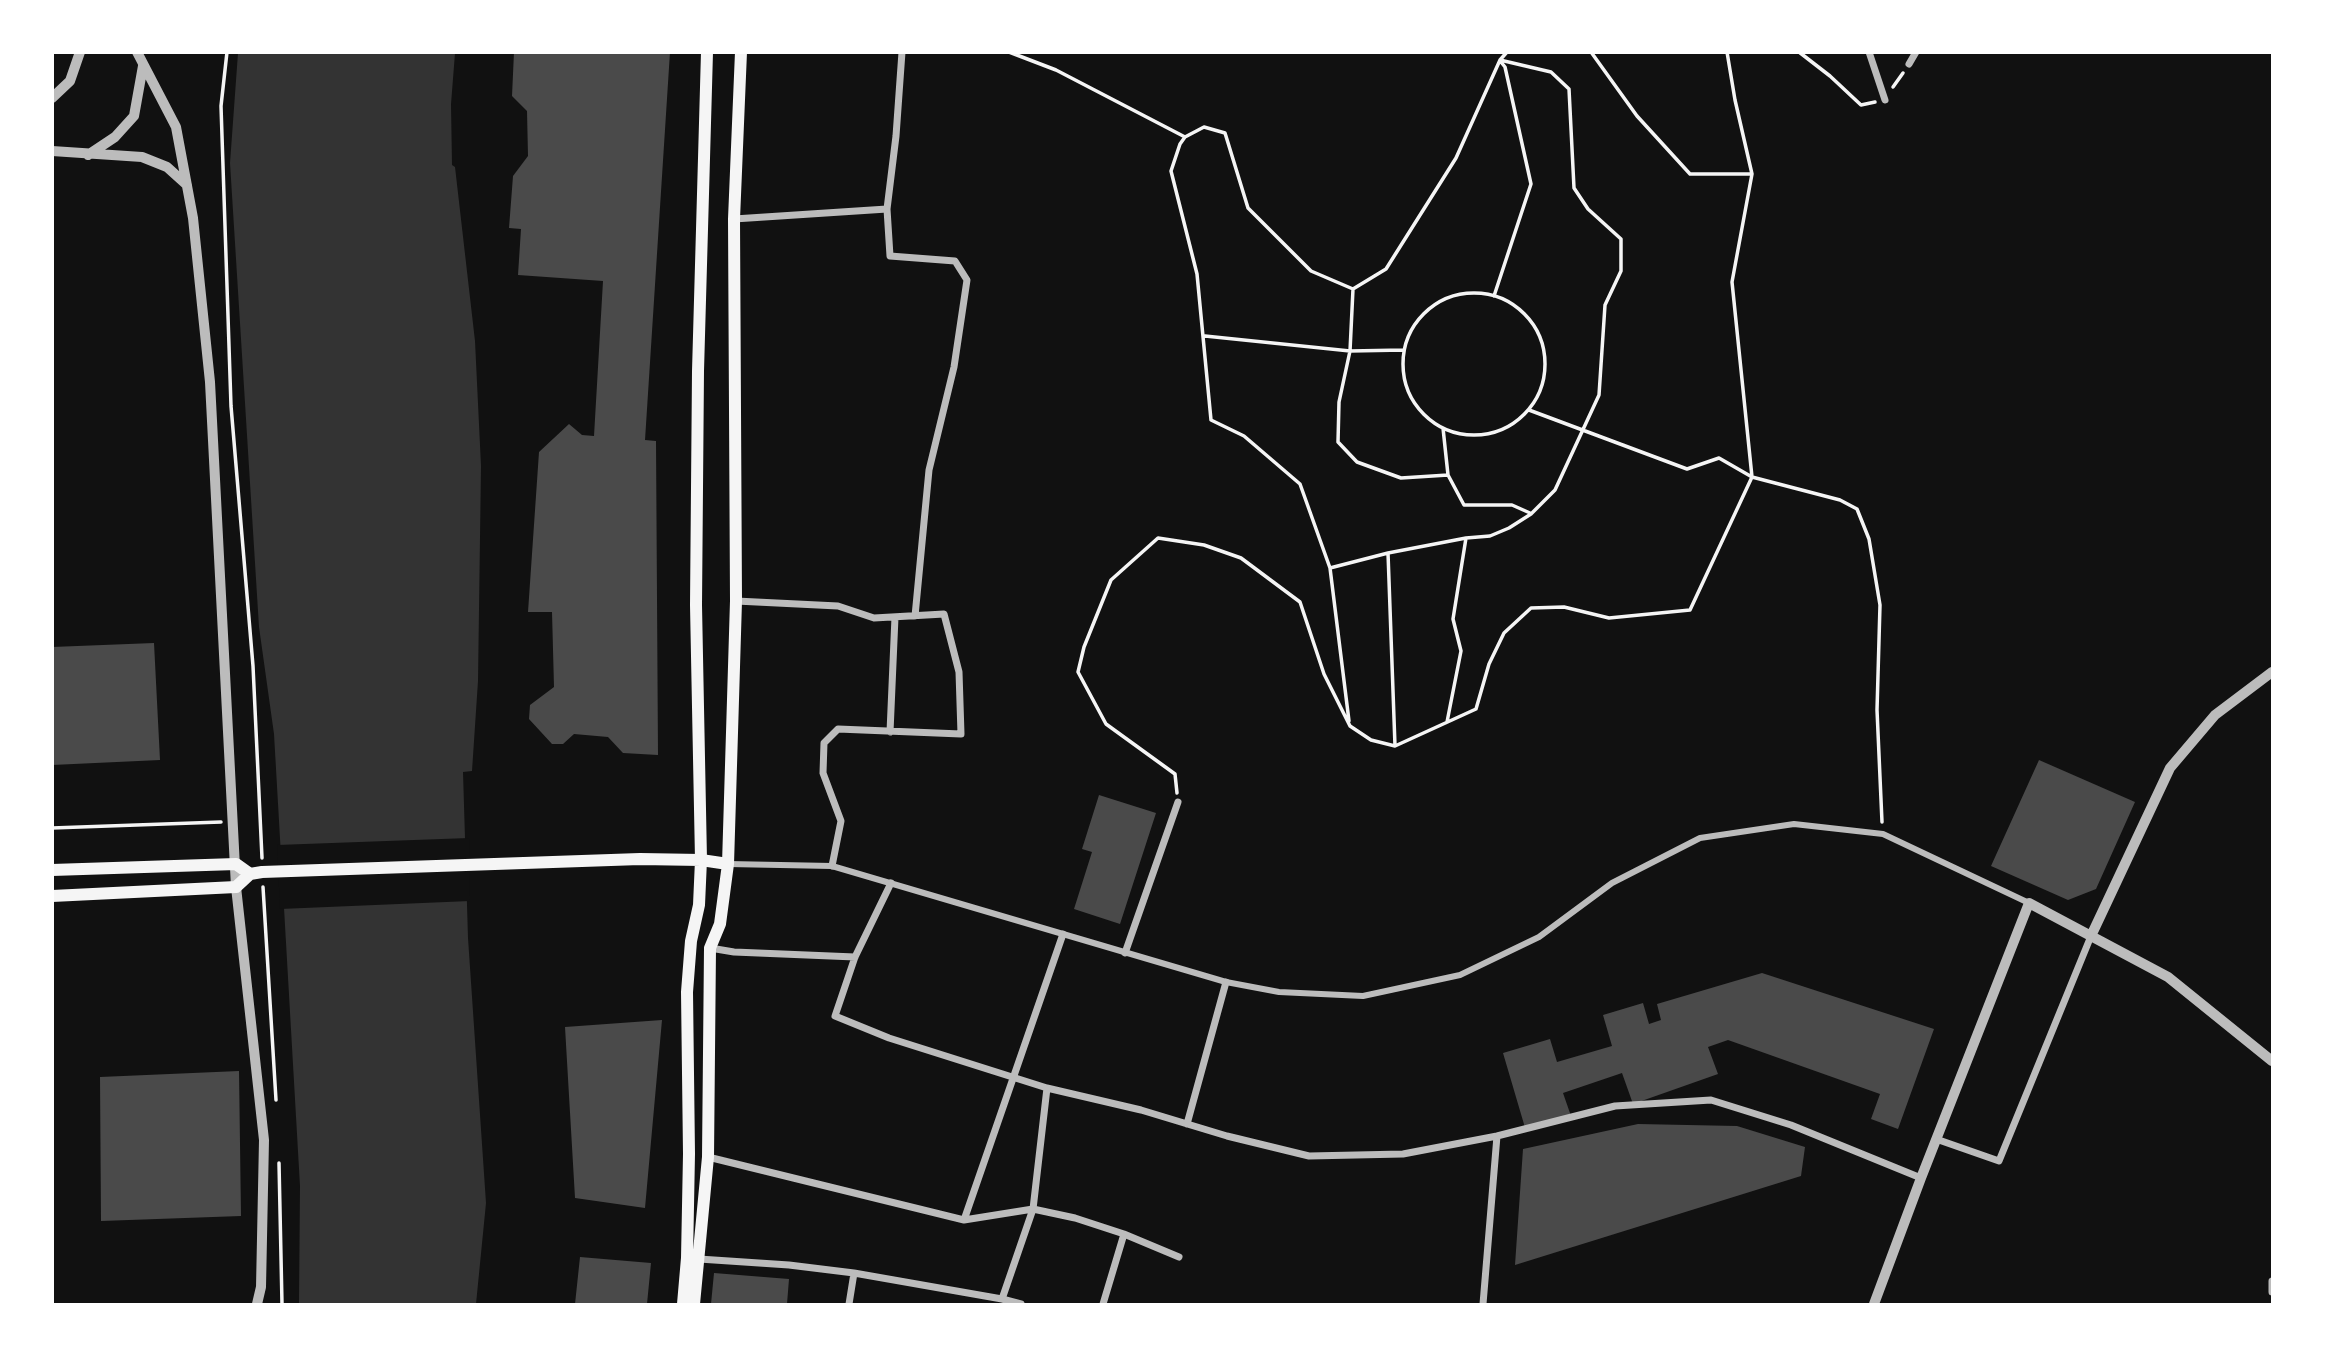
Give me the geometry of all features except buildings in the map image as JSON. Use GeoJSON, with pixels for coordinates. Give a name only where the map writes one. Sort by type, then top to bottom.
{"type":"FeatureCollection","features":[{"type":"Feature","properties":{"kind":"main road"},"geometry":{"type":"LineString","coordinates":[[683,1304],[687,1258],[689,1154],[687,992],[691,941],[699,905],[701,860],[696,605],[698,371],[707,52]]}},
{"type":"Feature","properties":{"kind":"main road"},"geometry":{"type":"LineString","coordinates":[[694,1304],[708,1157],[710,948],[720,924],[728,864],[736,601],[734,219],[741,52]]}},
{"type":"Feature","properties":{"kind":"main road"},"geometry":{"type":"LineString","coordinates":[[52,870],[236,864],[260,872],[640,859],[701,860],[728,864]]}},
{"type":"Feature","properties":{"kind":"main road"},"geometry":{"type":"LineString","coordinates":[[52,896],[236,887],[260,872]]}},
{"type":"Feature","properties":{"kind":"street"},"geometry":{"type":"LineString","coordinates":[[52,98],[70,81],[80,52]]}},
{"type":"Feature","properties":{"kind":"street"},"geometry":{"type":"LineString","coordinates":[[138,52],[176,127],[187,185],[210,382],[236,887],[264,1140],[261,1287],[257,1304]]}},
{"type":"Feature","properties":{"kind":"street"},"geometry":{"type":"LineString","coordinates":[[902,52],[887,209],[890,256],[955,261],[967,280],[954,367],[929,470],[915,616]]}},
{"type":"Feature","properties":{"kind":"street"},"geometry":{"type":"LineString","coordinates":[[1869,52],[1885,100]]}},
{"type":"Feature","properties":{"kind":"street"},"geometry":{"type":"LineString","coordinates":[[1909,64],[1916,52]]}},
{"type":"Feature","properties":{"kind":"street"},"geometry":{"type":"LineString","coordinates":[[88,155],[115,137],[134,116],[143,66]]}},
{"type":"Feature","properties":{"kind":"street"},"geometry":{"type":"LineString","coordinates":[[52,151],[142,157],[167,167],[187,185]]}},
{"type":"Feature","properties":{"kind":"street"},"geometry":{"type":"LineString","coordinates":[[734,219],[887,209]]}},
{"type":"Feature","properties":{"kind":"street"},"geometry":{"type":"LineString","coordinates":[[736,601],[838,606],[874,618],[944,614],[959,672],[961,734],[838,729],[824,743],[823,773],[841,821],[832,866]]}},
{"type":"Feature","properties":{"kind":"street"},"geometry":{"type":"LineString","coordinates":[[890,732],[895,617]]}},
{"type":"Feature","properties":{"kind":"street"},"geometry":{"type":"LineString","coordinates":[[1936,1139],[1998,1161],[2091,936],[2170,768],[2215,715],[2273,672]]}},
{"type":"Feature","properties":{"kind":"street"},"geometry":{"type":"LineString","coordinates":[[1125,953],[1178,802]]}},
{"type":"Feature","properties":{"kind":"street"},"geometry":{"type":"LineString","coordinates":[[728,864],[832,866],[1226,982],[1279,992],[1363,996],[1460,975],[1539,937],[1612,883],[1700,838],[1794,824],[1883,834],[2029,903],[2168,976],[2273,1061]]}},
{"type":"Feature","properties":{"kind":"street"},"geometry":{"type":"LineString","coordinates":[[891,883],[855,957],[835,1016],[889,1038],[1047,1088],[1141,1110],[1309,1156],[1403,1154],[1497,1136],[1615,1106],[1711,1100],[1791,1125],[1921,1178]]}},
{"type":"Feature","properties":{"kind":"street"},"geometry":{"type":"LineString","coordinates":[[1874,1304],[2029,903]]}},
{"type":"Feature","properties":{"kind":"street"},"geometry":{"type":"LineString","coordinates":[[964,1220],[1063,934]]}},
{"type":"Feature","properties":{"kind":"street"},"geometry":{"type":"LineString","coordinates":[[710,948],[734,952],[855,957]]}},
{"type":"Feature","properties":{"kind":"street"},"geometry":{"type":"LineString","coordinates":[[1187,1124],[1226,982]]}},
{"type":"Feature","properties":{"kind":"street"},"geometry":{"type":"LineString","coordinates":[[1002,1299],[1033,1209],[1047,1088]]}},
{"type":"Feature","properties":{"kind":"street"},"geometry":{"type":"LineString","coordinates":[[1483,1304],[1497,1136]]}},
{"type":"Feature","properties":{"kind":"street"},"geometry":{"type":"LineString","coordinates":[[708,1157],[964,1220],[1033,1209],[1075,1218],[1124,1234],[1179,1257]]}},
{"type":"Feature","properties":{"kind":"street"},"geometry":{"type":"LineString","coordinates":[[1103,1304],[1124,1234]]}},
{"type":"Feature","properties":{"kind":"street"},"geometry":{"type":"LineString","coordinates":[[699,1258],[854,1273],[1021,1304]]}},
{"type":"Feature","properties":{"kind":"street"},"geometry":{"type":"LineString","coordinates":[[849,1304],[854,1273]]}},
{"type":"Feature","properties":{"kind":"street"},"geometry":{"type":"LineString","coordinates":[[2273,1281],[2273,1292]]}},
{"type":"Feature","properties":{"kind":"path"},"geometry":{"type":"LineString","coordinates":[[228,52],[221,106],[231,405],[253,666],[260,872]]}},
{"type":"Feature","properties":{"kind":"path"},"geometry":{"type":"LineString","coordinates":[[1009,52],[1056,70],[1185,137]]}},
{"type":"Feature","properties":{"kind":"path"},"geometry":{"type":"LineString","coordinates":[[1353,289],[1385,269],[1393,258],[1456,158],[1500,60],[1507,52]]}},
{"type":"Feature","properties":{"kind":"path"},"geometry":{"type":"LineString","coordinates":[[1591,52],[1637,116],[1690,174],[1752,174]]}},
{"type":"Feature","properties":{"kind":"path"},"geometry":{"type":"LineString","coordinates":[[1178,802],[1175,774],[1106,724],[1078,672],[1084,647],[1111,580],[1158,538],[1204,545],[1241,558],[1300,602],[1324,674],[1350,726],[1371,740],[1395,746],[1476,709],[1489,664],[1504,633],[1531,608],[1564,607],[1609,618],[1690,610],[1752,477],[1732,282],[1752,174],[1727,52]]}},
{"type":"Feature","properties":{"kind":"path"},"geometry":{"type":"LineString","coordinates":[[1798,52],[1830,75],[1861,105],[1885,100],[1909,64]]}},
{"type":"Feature","properties":{"kind":"path"},"geometry":{"type":"LineString","coordinates":[[1494,296],[1531,184],[1505,67],[1500,60]]}},
{"type":"Feature","properties":{"kind":"path"},"geometry":{"type":"LineString","coordinates":[[1330,568],[1388,553],[1490,536],[1531,514],[1555,490],[1600,395],[1605,306],[1621,271],[1621,239],[1588,209],[1574,188],[1569,89],[1551,72],[1500,60]]}},
{"type":"Feature","properties":{"kind":"path"},"geometry":{"type":"LineString","coordinates":[[1350,726],[1330,568],[1300,484],[1244,436],[1212,421],[1197,274],[1171,171],[1185,137],[1203,127],[1225,133],[1248,208],[1311,271],[1353,289]]}},
{"type":"Feature","properties":{"kind":"path"},"geometry":{"type":"LineString","coordinates":[[1353,289],[1350,351],[1339,402],[1338,442],[1357,462],[1401,478],[1448,475]]}},
{"type":"Feature","properties":{"kind":"path"},"geometry":{"type":"LineString","coordinates":[[1471,294],[1494,296],[1515,306],[1532,323],[1542,344],[1545,367],[1541,390],[1529,410],[1511,425],[1489,434],[1465,435],[1443,428],[1423,415],[1410,396],[1403,373],[1404,350],[1412,328],[1428,310],[1448,299],[1471,294]]}},
{"type":"Feature","properties":{"kind":"path"},"geometry":{"type":"LineString","coordinates":[[1205,336],[1350,351],[1404,350]]}},
{"type":"Feature","properties":{"kind":"path"},"geometry":{"type":"LineString","coordinates":[[1529,410],[1687,468],[1719,458],[1752,477],[1840,500],[1857,509],[1869,539],[1880,605],[1877,710],[1883,834]]}},
{"type":"Feature","properties":{"kind":"path"},"geometry":{"type":"LineString","coordinates":[[1443,428],[1448,475],[1464,505],[1512,505],[1531,514]]}},
{"type":"Feature","properties":{"kind":"path"},"geometry":{"type":"LineString","coordinates":[[1447,722],[1461,651],[1453,619],[1466,538]]}},
{"type":"Feature","properties":{"kind":"path"},"geometry":{"type":"LineString","coordinates":[[1388,553],[1395,746]]}},
{"type":"Feature","properties":{"kind":"path"},"geometry":{"type":"LineString","coordinates":[[52,828],[234,822]]}},
{"type":"Feature","properties":{"kind":"shaded area"},"geometry":{"type":"Polygon","coordinates":[[[238,53],[455,53],[451,104],[452,165],[455,167],[475,341],[481,466],[478,681],[472,771],[463,772],[468,938],[486,1203],[476,1304],[299,1304],[300,1186],[274,734],[259,627],[230,163],[238,53]]]}},
{"type":"Feature","properties":{"kind":"pier"},"geometry":{"type":"Polygon","coordinates":[[[469,838],[470,901],[280,909],[277,845],[469,838]]]}}]}
